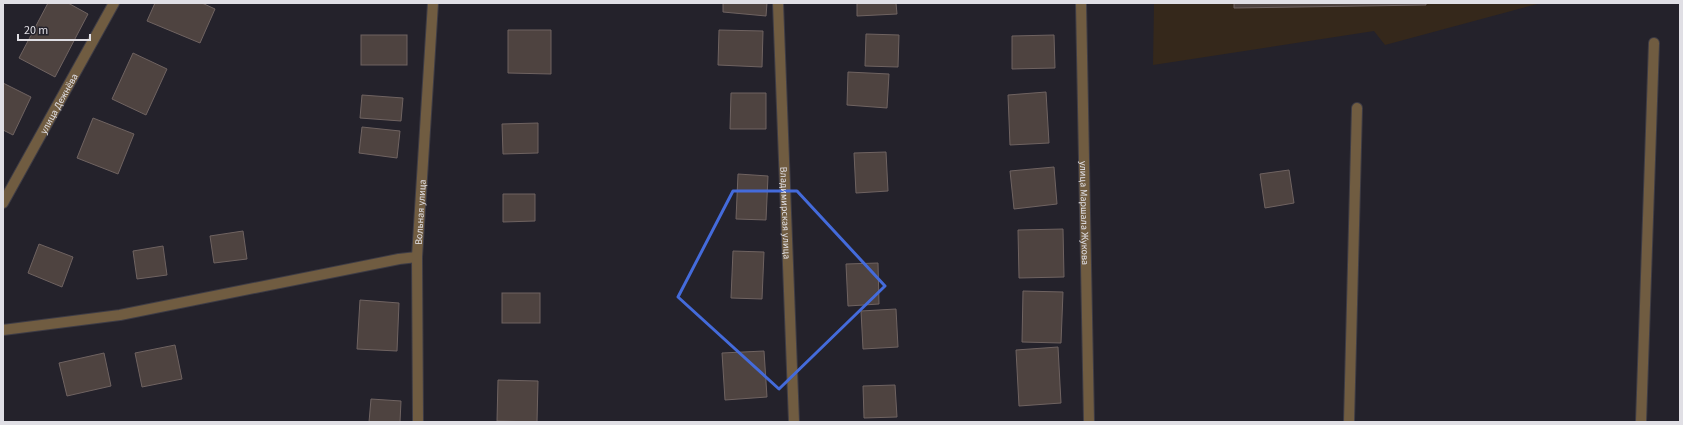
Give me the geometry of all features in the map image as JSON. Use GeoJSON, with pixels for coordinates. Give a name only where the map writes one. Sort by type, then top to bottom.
{"type":"FeatureCollection","features":[{"type":"Feature","properties":{"kind":"street","name":"улица Дежнёва"},"geometry":{"type":"LineString","coordinates":[[3,203],[114,3]]}},
{"type":"Feature","properties":{"kind":"street","name":"Вольная улица"},"geometry":{"type":"LineString","coordinates":[[418,422],[417,257],[433,3]]}},
{"type":"Feature","properties":{"kind":"street","name":"Владимирская улица"},"geometry":{"type":"LineString","coordinates":[[778,3],[794,422]]}},
{"type":"Feature","properties":{"kind":"street","name":"улица Маршала Жукова"},"geometry":{"type":"LineString","coordinates":[[1081,3],[1090,422]]}},
{"type":"Feature","properties":{"kind":"street"},"geometry":{"type":"LineString","coordinates":[[1641,422],[1654,43]]}},
{"type":"Feature","properties":{"kind":"street"},"geometry":{"type":"LineString","coordinates":[[1349,422],[1356,108]]}},
{"type":"Feature","properties":{"kind":"street"},"geometry":{"type":"LineString","coordinates":[[3,330],[120,315],[399,259],[417,257]]}},
{"type":"Feature","properties":{"kind":"highlighted area"},"geometry":{"type":"Polygon","coordinates":[[[733,191],[797,191],[885,286],[779,389],[678,297],[733,191]]]}},
{"type":"Feature","properties":{"kind":"shaded area"},"geometry":{"type":"Polygon","coordinates":[[[1154,3],[1541,3],[1385,45],[1374,31],[1153,65],[1154,3]]]}},
{"type":"Feature","properties":{"kind":"building"},"geometry":{"type":"Polygon","coordinates":[[[48,3],[68,3],[88,14],[55,77],[19,58],[48,3]]]}},
{"type":"Feature","properties":{"kind":"building"},"geometry":{"type":"Polygon","coordinates":[[[155,3],[202,3],[215,9],[200,43],[147,21],[155,3]]]}},
{"type":"Feature","properties":{"kind":"building"},"geometry":{"type":"Polygon","coordinates":[[[723,3],[767,3],[766,16],[723,12],[723,3]]]}},
{"type":"Feature","properties":{"kind":"building"},"geometry":{"type":"Polygon","coordinates":[[[857,3],[896,3],[897,14],[857,16],[857,3]]]}},
{"type":"Feature","properties":{"kind":"building"},"geometry":{"type":"Polygon","coordinates":[[[1234,3],[1426,3],[1426,5],[1234,8],[1234,3]]]}},
{"type":"Feature","properties":{"kind":"building"},"geometry":{"type":"Polygon","coordinates":[[[508,30],[551,30],[551,74],[508,73],[508,30]]]}},
{"type":"Feature","properties":{"kind":"building"},"geometry":{"type":"Polygon","coordinates":[[[719,30],[763,31],[762,67],[718,65],[719,30]]]}},
{"type":"Feature","properties":{"kind":"building"},"geometry":{"type":"Polygon","coordinates":[[[866,34],[899,35],[898,67],[865,66],[866,34]]]}},
{"type":"Feature","properties":{"kind":"building"},"geometry":{"type":"Polygon","coordinates":[[[361,35],[407,35],[407,65],[361,65],[361,35]]]}},
{"type":"Feature","properties":{"kind":"building"},"geometry":{"type":"Polygon","coordinates":[[[1054,35],[1055,68],[1012,69],[1012,36],[1054,35]]]}},
{"type":"Feature","properties":{"kind":"building"},"geometry":{"type":"Polygon","coordinates":[[[133,53],[167,69],[146,115],[112,99],[133,53]]]}},
{"type":"Feature","properties":{"kind":"building"},"geometry":{"type":"Polygon","coordinates":[[[848,72],[889,74],[887,108],[847,105],[848,72]]]}},
{"type":"Feature","properties":{"kind":"building"},"geometry":{"type":"Polygon","coordinates":[[[3,83],[31,97],[13,135],[3,130],[3,83]]]}},
{"type":"Feature","properties":{"kind":"building"},"geometry":{"type":"Polygon","coordinates":[[[1046,92],[1049,143],[1010,145],[1008,95],[1046,92]]]}},
{"type":"Feature","properties":{"kind":"building"},"geometry":{"type":"Polygon","coordinates":[[[731,93],[766,93],[766,129],[730,129],[731,93]]]}},
{"type":"Feature","properties":{"kind":"building"},"geometry":{"type":"Polygon","coordinates":[[[362,95],[403,98],[401,121],[360,118],[362,95]]]}},
{"type":"Feature","properties":{"kind":"building"},"geometry":{"type":"Polygon","coordinates":[[[93,118],[134,134],[118,174],[77,158],[93,118]]]}},
{"type":"Feature","properties":{"kind":"building"},"geometry":{"type":"Polygon","coordinates":[[[538,123],[538,153],[503,154],[502,124],[538,123]]]}},
{"type":"Feature","properties":{"kind":"building"},"geometry":{"type":"Polygon","coordinates":[[[362,127],[400,131],[397,158],[359,153],[362,127]]]}},
{"type":"Feature","properties":{"kind":"building"},"geometry":{"type":"Polygon","coordinates":[[[886,152],[888,191],[856,193],[854,153],[886,152]]]}},
{"type":"Feature","properties":{"kind":"building"},"geometry":{"type":"Polygon","coordinates":[[[1054,167],[1057,204],[1014,209],[1010,171],[1054,167]]]}},
{"type":"Feature","properties":{"kind":"building"},"geometry":{"type":"Polygon","coordinates":[[[1289,170],[1294,203],[1265,208],[1260,174],[1289,170]]]}},
{"type":"Feature","properties":{"kind":"building"},"geometry":{"type":"Polygon","coordinates":[[[738,174],[768,176],[766,220],[736,219],[738,174]]]}},
{"type":"Feature","properties":{"kind":"building"},"geometry":{"type":"Polygon","coordinates":[[[503,194],[535,194],[535,221],[503,222],[503,194]]]}},
{"type":"Feature","properties":{"kind":"building"},"geometry":{"type":"Polygon","coordinates":[[[1063,229],[1064,277],[1019,278],[1018,230],[1063,229]]]}},
{"type":"Feature","properties":{"kind":"building"},"geometry":{"type":"Polygon","coordinates":[[[243,231],[247,259],[214,263],[210,236],[243,231]]]}},
{"type":"Feature","properties":{"kind":"building"},"geometry":{"type":"Polygon","coordinates":[[[39,244],[73,257],[62,287],[28,273],[39,244]]]}},
{"type":"Feature","properties":{"kind":"building"},"geometry":{"type":"Polygon","coordinates":[[[163,246],[167,275],[137,279],[133,251],[163,246]]]}},
{"type":"Feature","properties":{"kind":"building"},"geometry":{"type":"Polygon","coordinates":[[[733,251],[764,252],[762,299],[731,298],[733,251]]]}},
{"type":"Feature","properties":{"kind":"building"},"geometry":{"type":"Polygon","coordinates":[[[878,263],[879,304],[848,306],[846,264],[878,263]]]}},
{"type":"Feature","properties":{"kind":"building"},"geometry":{"type":"Polygon","coordinates":[[[1023,291],[1063,292],[1061,343],[1022,342],[1023,291]]]}},
{"type":"Feature","properties":{"kind":"building"},"geometry":{"type":"Polygon","coordinates":[[[502,293],[540,293],[540,323],[502,323],[502,293]]]}},
{"type":"Feature","properties":{"kind":"building"},"geometry":{"type":"Polygon","coordinates":[[[360,300],[399,303],[397,351],[357,349],[360,300]]]}},
{"type":"Feature","properties":{"kind":"building"},"geometry":{"type":"Polygon","coordinates":[[[896,309],[898,347],[863,349],[861,311],[896,309]]]}},
{"type":"Feature","properties":{"kind":"building"},"geometry":{"type":"Polygon","coordinates":[[[175,345],[182,379],[142,387],[135,353],[175,345]]]}},
{"type":"Feature","properties":{"kind":"building"},"geometry":{"type":"Polygon","coordinates":[[[1058,347],[1061,403],[1019,406],[1016,350],[1058,347]]]}},
{"type":"Feature","properties":{"kind":"building"},"geometry":{"type":"Polygon","coordinates":[[[764,351],[767,397],[725,400],[722,353],[764,351]]]}},
{"type":"Feature","properties":{"kind":"building"},"geometry":{"type":"Polygon","coordinates":[[[104,353],[111,386],[67,396],[59,363],[104,353]]]}},
{"type":"Feature","properties":{"kind":"building"},"geometry":{"type":"Polygon","coordinates":[[[498,380],[538,381],[537,422],[497,421],[498,380]]]}},
{"type":"Feature","properties":{"kind":"building"},"geometry":{"type":"Polygon","coordinates":[[[895,385],[897,417],[864,418],[863,386],[895,385]]]}},
{"type":"Feature","properties":{"kind":"building"},"geometry":{"type":"Polygon","coordinates":[[[371,399],[401,401],[400,422],[369,422],[371,399]]]}}]}
